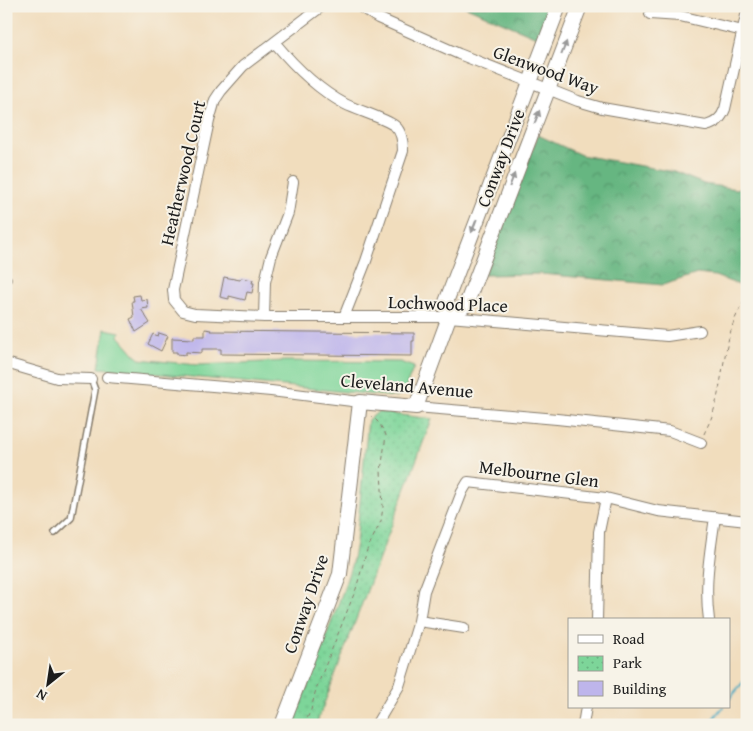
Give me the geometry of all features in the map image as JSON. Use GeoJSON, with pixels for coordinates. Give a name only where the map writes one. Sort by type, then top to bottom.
{"type":"FeatureCollection","features":[{"type":"Feature","properties":{"kind":"street"},"geometry":{"type":"LineString","coordinates":[[322,6],[275,43],[287,58],[319,88],[344,104],[396,127],[403,140],[404,151],[344,317]]}},
{"type":"Feature","properties":{"kind":"street","name":"Glenwood Way"},"geometry":{"type":"LineString","coordinates":[[359,6],[378,18],[547,89],[602,108],[706,126],[715,123],[725,109],[743,31]]}},
{"type":"Feature","properties":{"kind":"street","name":"Conway Drive"},"geometry":{"type":"LineString","coordinates":[[416,406],[449,317],[446,302],[559,6]]}},
{"type":"Feature","properties":{"kind":"street","name":"Conway Drive"},"geometry":{"type":"LineString","coordinates":[[449,317],[466,305],[580,6]]}},
{"type":"Feature","properties":{"kind":"street"},"geometry":{"type":"LineString","coordinates":[[650,14],[680,16],[743,31],[747,11]]}},
{"type":"Feature","properties":{"kind":"street","name":"Heatherwood Court"},"geometry":{"type":"LineString","coordinates":[[195,314],[183,311],[174,300],[173,290],[213,107],[221,91],[242,66],[275,43]]}},
{"type":"Feature","properties":{"kind":"street"},"geometry":{"type":"LineString","coordinates":[[264,317],[267,274],[271,257],[288,213],[293,182]]}},
{"type":"Feature","properties":{"kind":"street","name":"Lochwood Place"},"geometry":{"type":"LineString","coordinates":[[195,314],[264,317],[449,317],[666,336],[700,331]]}},
{"type":"Feature","properties":{"kind":"street"},"geometry":{"type":"LineString","coordinates":[[6,363],[57,378],[91,379]]}},
{"type":"Feature","properties":{"kind":"street","name":"Cleveland Avenue"},"geometry":{"type":"LineString","coordinates":[[107,377],[599,423],[670,431],[701,443]]}},
{"type":"Feature","properties":{"kind":"street","name":"Conway Drive"},"geometry":{"type":"LineString","coordinates":[[282,725],[340,574],[360,402]]}},
{"type":"Feature","properties":{"kind":"street","name":"Melbourne Glen"},"geometry":{"type":"LineString","coordinates":[[376,725],[399,686],[418,621],[424,591],[462,492],[468,482],[606,498],[658,511],[747,521]]}},
{"type":"Feature","properties":{"kind":"street"},"geometry":{"type":"LineString","coordinates":[[598,618],[599,532],[606,498]]}},
{"type":"Feature","properties":{"kind":"street"},"geometry":{"type":"LineString","coordinates":[[709,618],[706,578],[715,517]]}},
{"type":"Feature","properties":{"kind":"street"},"geometry":{"type":"LineString","coordinates":[[418,621],[464,628]]}},
{"type":"Feature","properties":{"kind":"street"},"geometry":{"type":"LineString","coordinates":[[584,725],[586,708]]}},
{"type":"Feature","properties":{"kind":"lane"},"geometry":{"type":"LineString","coordinates":[[55,533],[71,518],[96,390],[91,379]]}},
{"type":"Feature","properties":{"kind":"path"},"geometry":{"type":"LineString","coordinates":[[701,443],[713,413],[732,329],[741,305],[747,298]]}},
{"type":"Feature","properties":{"kind":"path"},"geometry":{"type":"LineString","coordinates":[[304,725],[316,689],[356,589],[367,550],[381,521],[383,501],[381,471],[386,435],[372,416]]}},
{"type":"Feature","properties":{"kind":"green space"},"geometry":{"type":"Polygon","coordinates":[[[464,6],[552,6],[539,38],[464,6]]]}},
{"type":"Feature","properties":{"kind":"green space"},"geometry":{"type":"Polygon","coordinates":[[[538,135],[581,155],[674,172],[704,184],[737,189],[747,181],[747,288],[715,276],[697,274],[663,285],[541,274],[484,275],[538,135]]]}},
{"type":"Feature","properties":{"kind":"green space"},"geometry":{"type":"Polygon","coordinates":[[[105,329],[120,332],[119,336],[139,359],[198,365],[286,361],[400,362],[414,367],[404,391],[397,397],[99,368],[105,329]]]}},
{"type":"Feature","properties":{"kind":"green space"},"geometry":{"type":"Polygon","coordinates":[[[378,412],[432,419],[316,725],[293,725],[352,563],[356,543],[368,420],[378,412]]]}},
{"type":"Feature","properties":{"kind":"building"},"geometry":{"type":"Polygon","coordinates":[[[224,277],[253,280],[252,293],[247,292],[245,300],[229,296],[229,299],[220,297],[224,277]]]}},
{"type":"Feature","properties":{"kind":"building"},"geometry":{"type":"Polygon","coordinates":[[[140,295],[141,300],[147,299],[148,308],[141,309],[150,323],[136,332],[130,319],[134,317],[133,296],[140,295]]]}},
{"type":"Feature","properties":{"kind":"building"},"geometry":{"type":"Polygon","coordinates":[[[205,329],[211,331],[414,333],[414,341],[412,341],[412,356],[221,354],[221,349],[202,349],[202,353],[186,352],[186,355],[172,352],[172,338],[194,339],[194,336],[205,336],[205,329]]]}},
{"type":"Feature","properties":{"kind":"building"},"geometry":{"type":"Polygon","coordinates":[[[159,333],[168,336],[161,351],[148,344],[153,334],[158,336],[159,333]]]}},
{"type":"Feature","properties":{"kind":"waterway"},"geometry":{"type":"LineString","coordinates":[[730,698],[747,678]]}},
{"type":"Feature","properties":{"kind":"waterway"},"geometry":{"type":"LineString","coordinates":[[708,725],[722,708]]}}]}
